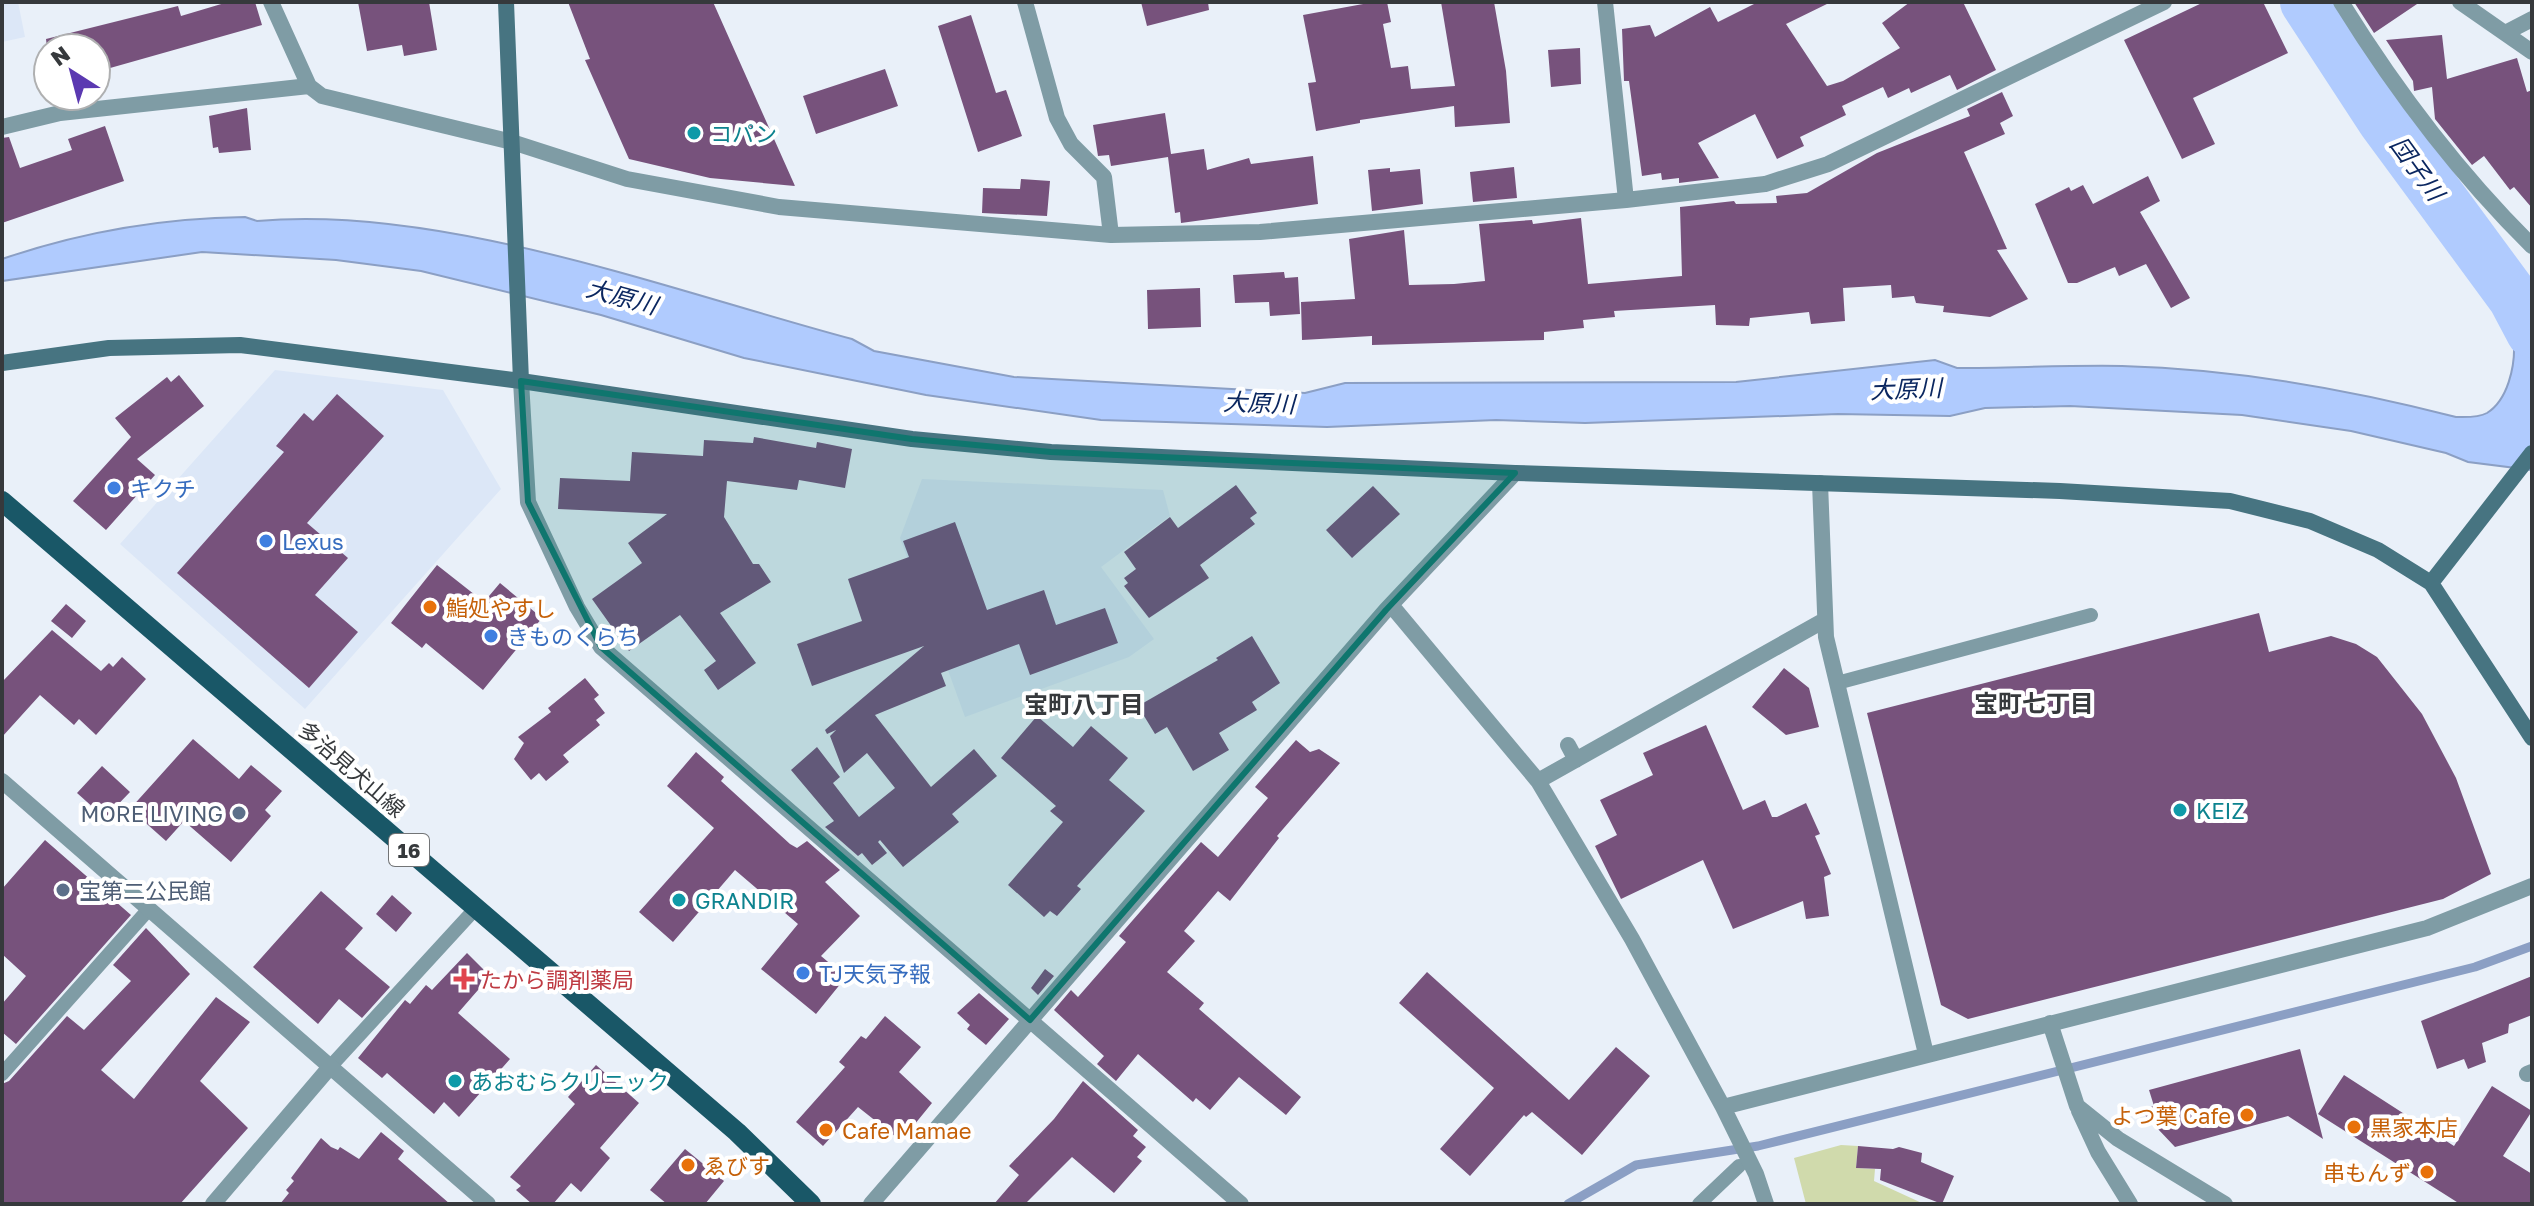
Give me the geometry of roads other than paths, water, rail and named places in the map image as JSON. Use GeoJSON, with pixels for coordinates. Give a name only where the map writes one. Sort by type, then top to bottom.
{"type":"FeatureCollection","features":[{"type":"Feature","properties":{"kind":"main road","name":"多治見犬山線"},"geometry":{"type":"LineString","coordinates":[[2,501],[737,1132],[811,1204]]}},
{"type":"Feature","properties":{"kind":"street"},"geometry":{"type":"LineString","coordinates":[[271,2],[309,86],[322,96],[512,142],[627,179],[779,207],[1111,235],[1260,232],[1626,200],[1765,184],[1828,164],[2164,2]]}},
{"type":"Feature","properties":{"kind":"street"},"geometry":{"type":"LineString","coordinates":[[506,2],[528,502],[570,594],[601,647],[1241,1204]]}},
{"type":"Feature","properties":{"kind":"street"},"geometry":{"type":"LineString","coordinates":[[1025,2],[1057,118],[1071,144],[1104,177],[1111,235]]}},
{"type":"Feature","properties":{"kind":"street"},"geometry":{"type":"LineString","coordinates":[[1605,2],[1610,73],[1626,200]]}},
{"type":"Feature","properties":{"kind":"street"},"geometry":{"type":"LineString","coordinates":[[2341,2],[2426,123],[2493,208],[2532,246]]}},
{"type":"Feature","properties":{"kind":"street"},"geometry":{"type":"LineString","coordinates":[[2460,2],[2532,52]]}},
{"type":"Feature","properties":{"kind":"street"},"geometry":{"type":"LineString","coordinates":[[2507,32],[2532,19]]}},
{"type":"Feature","properties":{"kind":"street"},"geometry":{"type":"LineString","coordinates":[[2,127],[60,113],[309,86]]}},
{"type":"Feature","properties":{"kind":"street"},"geometry":{"type":"LineString","coordinates":[[2,363],[109,348],[240,345],[521,381],[912,439],[1051,452],[2230,501],[2310,521],[2378,550],[2431,583],[2532,738]]}},
{"type":"Feature","properties":{"kind":"street"},"geometry":{"type":"LineString","coordinates":[[2431,583],[2532,453]]}},
{"type":"Feature","properties":{"kind":"street"},"geometry":{"type":"LineString","coordinates":[[871,1204],[1391,605],[1515,473]]}},
{"type":"Feature","properties":{"kind":"street"},"geometry":{"type":"LineString","coordinates":[[1820,483],[1823,621],[1926,1054]]}},
{"type":"Feature","properties":{"kind":"street"},"geometry":{"type":"LineString","coordinates":[[1391,605],[1538,781],[1632,939],[1723,1107],[1744,1163],[1766,1204]]}},
{"type":"Feature","properties":{"kind":"street"},"geometry":{"type":"LineString","coordinates":[[1538,781],[1572,753],[1823,621]]}},
{"type":"Feature","properties":{"kind":"street"},"geometry":{"type":"LineString","coordinates":[[2,781],[488,1204]]}},
{"type":"Feature","properties":{"kind":"street"},"geometry":{"type":"LineString","coordinates":[[1723,1107],[2427,928],[2532,886]]}},
{"type":"Feature","properties":{"kind":"street"},"geometry":{"type":"LineString","coordinates":[[2050,1023],[2077,1106],[2098,1152],[2130,1204]]}},
{"type":"Feature","properties":{"kind":"street"},"geometry":{"type":"LineString","coordinates":[[213,1204],[330,1067]]}},
{"type":"Feature","properties":{"kind":"street"},"geometry":{"type":"LineString","coordinates":[[2077,1106],[2118,1139],[2225,1204]]}},
{"type":"Feature","properties":{"kind":"lane"},"geometry":{"type":"LineString","coordinates":[[1837,683],[2091,615]]}},
{"type":"Feature","properties":{"kind":"lane"},"geometry":{"type":"LineString","coordinates":[[330,1067],[476,908]]}},
{"type":"Feature","properties":{"kind":"lane"},"geometry":{"type":"LineString","coordinates":[[2,1074],[149,909]]}},
{"type":"Feature","properties":{"kind":"lane"},"geometry":{"type":"LineString","coordinates":[[1699,1204],[1744,1163]]}},
{"type":"Feature","properties":{"kind":"water","name":"大原川"},"geometry":{"type":"Polygon","coordinates":[[[245,217],[257,221],[328,219],[403,226],[479,238],[633,276],[852,339],[874,351],[1014,377],[1305,393],[1345,383],[1736,382],[1935,360],[1957,368],[2122,366],[2206,371],[2290,382],[2456,417],[2472,417],[2487,413],[2500,400],[2511,372],[2514,344],[2532,335],[2532,470],[2468,462],[2446,453],[2351,431],[2242,415],[2070,406],[1985,408],[1950,416],[1838,414],[1585,423],[1496,420],[1327,427],[1101,420],[926,395],[744,358],[601,315],[421,271],[336,260],[202,252],[2,281],[2,259],[61,241],[152,224],[245,217]]]}},
{"type":"Feature","properties":{"kind":"waterway","name":"団子川"},"geometry":{"type":"LineString","coordinates":[[2306,2],[2383,120],[2514,298],[2532,332]]}},
{"type":"Feature","properties":{"kind":"waterway"},"geometry":{"type":"LineString","coordinates":[[1568,1204],[1636,1165],[1758,1146],[2475,967],[2532,946]]}},
{"type":"Feature","properties":{"kind":"place","name":"コパン"},"geometry":{"type":"Point","coordinates":[694,133]}},
{"type":"Feature","properties":{"kind":"place","name":"キクチ"},"geometry":{"type":"Point","coordinates":[114,488]}},
{"type":"Feature","properties":{"kind":"place","name":"Lexus"},"geometry":{"type":"Point","coordinates":[266,541]}},
{"type":"Feature","properties":{"kind":"place","name":"鮨処やすし"},"geometry":{"type":"Point","coordinates":[430,607]}},
{"type":"Feature","properties":{"kind":"place","name":"きものくらち"},"geometry":{"type":"Point","coordinates":[491,636]}},
{"type":"Feature","properties":{"kind":"place","name":"KEIZ"},"geometry":{"type":"Point","coordinates":[2180,810]}},
{"type":"Feature","properties":{"kind":"place","name":"MORE LIVING"},"geometry":{"type":"Point","coordinates":[239,813]}},
{"type":"Feature","properties":{"kind":"place","name":"宝第二公民館"},"geometry":{"type":"Point","coordinates":[63,890]}},
{"type":"Feature","properties":{"kind":"place","name":"GRANDIR"},"geometry":{"type":"Point","coordinates":[679,900]}},
{"type":"Feature","properties":{"kind":"place","name":"TJ天気予報"},"geometry":{"type":"Point","coordinates":[803,973]}},
{"type":"Feature","properties":{"kind":"place","name":"たから調剤薬局"},"geometry":{"type":"Point","coordinates":[464,979]}},
{"type":"Feature","properties":{"kind":"place","name":"あおむらクリニック"},"geometry":{"type":"Point","coordinates":[455,1081]}},
{"type":"Feature","properties":{"kind":"place","name":"よつ葉 Cafe"},"geometry":{"type":"Point","coordinates":[2247,1115]}},
{"type":"Feature","properties":{"kind":"place","name":"黒家本店"},"geometry":{"type":"Point","coordinates":[2354,1127]}},
{"type":"Feature","properties":{"kind":"place","name":"Cafe Mamae"},"geometry":{"type":"Point","coordinates":[826,1130]}},
{"type":"Feature","properties":{"kind":"place","name":"ゑびす"},"geometry":{"type":"Point","coordinates":[688,1165]}},
{"type":"Feature","properties":{"kind":"place","name":"串もんず"},"geometry":{"type":"Point","coordinates":[2427,1172]}},
{"type":"Feature","properties":{"kind":"district","name":"宝町七丁目"},"geometry":{"type":"Point","coordinates":[2034,702]}},
{"type":"Feature","properties":{"kind":"district","name":"宝町八丁目"},"geometry":{"type":"Point","coordinates":[1084,703]}}]}
